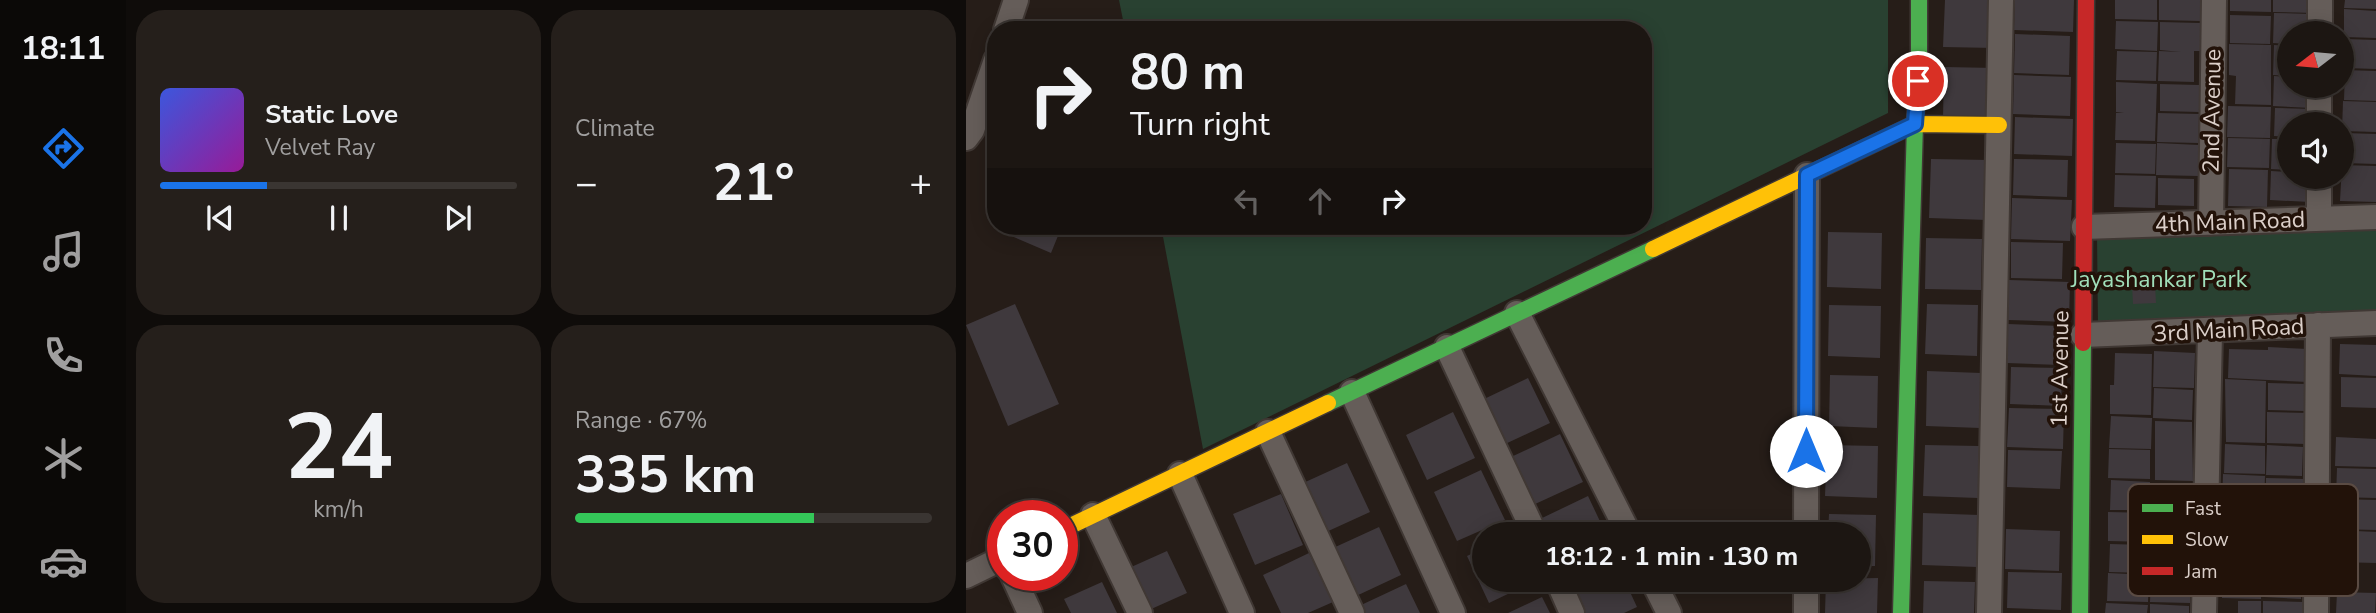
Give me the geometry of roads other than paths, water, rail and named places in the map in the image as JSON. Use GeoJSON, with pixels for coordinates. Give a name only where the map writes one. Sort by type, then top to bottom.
{"type":"FeatureCollection","features":[{"type":"Feature","properties":{"kind":"street"},"geometry":{"type":"LineString","coordinates":[[1009,21],[1016,0]]}},
{"type":"Feature","properties":{"kind":"street"},"geometry":{"type":"LineString","coordinates":[[1901,613],[1919,0]]}},
{"type":"Feature","properties":{"kind":"street"},"geometry":{"type":"LineString","coordinates":[[1989,613],[2001,0]]}},
{"type":"Feature","properties":{"kind":"street","name":"1st Avenue"},"geometry":{"type":"LineString","coordinates":[[2080,613],[2086,0]]}},
{"type":"Feature","properties":{"kind":"street","name":"2nd Avenue"},"geometry":{"type":"LineString","coordinates":[[2211,223],[2214,0]]}},
{"type":"Feature","properties":{"kind":"street"},"geometry":{"type":"LineString","coordinates":[[2320,0],[2320,21]]}},
{"type":"Feature","properties":{"kind":"street"},"geometry":{"type":"LineString","coordinates":[[968,133],[987,83]]}},
{"type":"Feature","properties":{"kind":"street"},"geometry":{"type":"LineString","coordinates":[[1078,522],[1915,124],[1999,125]]}},
{"type":"Feature","properties":{"kind":"street"},"geometry":{"type":"LineString","coordinates":[[1806,522],[1807,175]]}},
{"type":"Feature","properties":{"kind":"street"},"geometry":{"type":"LineString","coordinates":[[2319,189],[2319,219]]}},
{"type":"Feature","properties":{"kind":"street","name":"4th Main Road"},"geometry":{"type":"LineString","coordinates":[[2084,227],[2376,217]]}},
{"type":"Feature","properties":{"kind":"street"},"geometry":{"type":"LineString","coordinates":[[1517,313],[1623,522]]}},
{"type":"Feature","properties":{"kind":"street","name":"3rd Main Road"},"geometry":{"type":"LineString","coordinates":[[2083,335],[2210,332],[2376,323]]}},
{"type":"Feature","properties":{"kind":"street"},"geometry":{"type":"LineString","coordinates":[[2317,484],[2318,326]]}},
{"type":"Feature","properties":{"kind":"street"},"geometry":{"type":"LineString","coordinates":[[2207,484],[2210,332]]}},
{"type":"Feature","properties":{"kind":"street"},"geometry":{"type":"LineString","coordinates":[[1447,347],[1529,522]]}},
{"type":"Feature","properties":{"kind":"street"},"geometry":{"type":"LineString","coordinates":[[1352,392],[1453,613]]}},
{"type":"Feature","properties":{"kind":"street"},"geometry":{"type":"LineString","coordinates":[[1268,432],[1352,613]]}},
{"type":"Feature","properties":{"kind":"street"},"geometry":{"type":"LineString","coordinates":[[1180,474],[1242,613]]}},
{"type":"Feature","properties":{"kind":"street"},"geometry":{"type":"LineString","coordinates":[[1093,515],[1140,613]]}},
{"type":"Feature","properties":{"kind":"street"},"geometry":{"type":"LineString","coordinates":[[966,576],[987,566]]}},
{"type":"Feature","properties":{"kind":"street"},"geometry":{"type":"LineString","coordinates":[[1020,591],[1030,613]]}},
{"type":"Feature","properties":{"kind":"street"},"geometry":{"type":"LineString","coordinates":[[1563,592],[1572,613]]}},
{"type":"Feature","properties":{"kind":"street"},"geometry":{"type":"LineString","coordinates":[[1658,592],[1669,613]]}},
{"type":"Feature","properties":{"kind":"street"},"geometry":{"type":"LineString","coordinates":[[1806,592],[1806,613]]}},
{"type":"Feature","properties":{"kind":"park label","name":"Jayashankar Park"},"geometry":{"type":"Point","coordinates":[2159,279]}}]}
